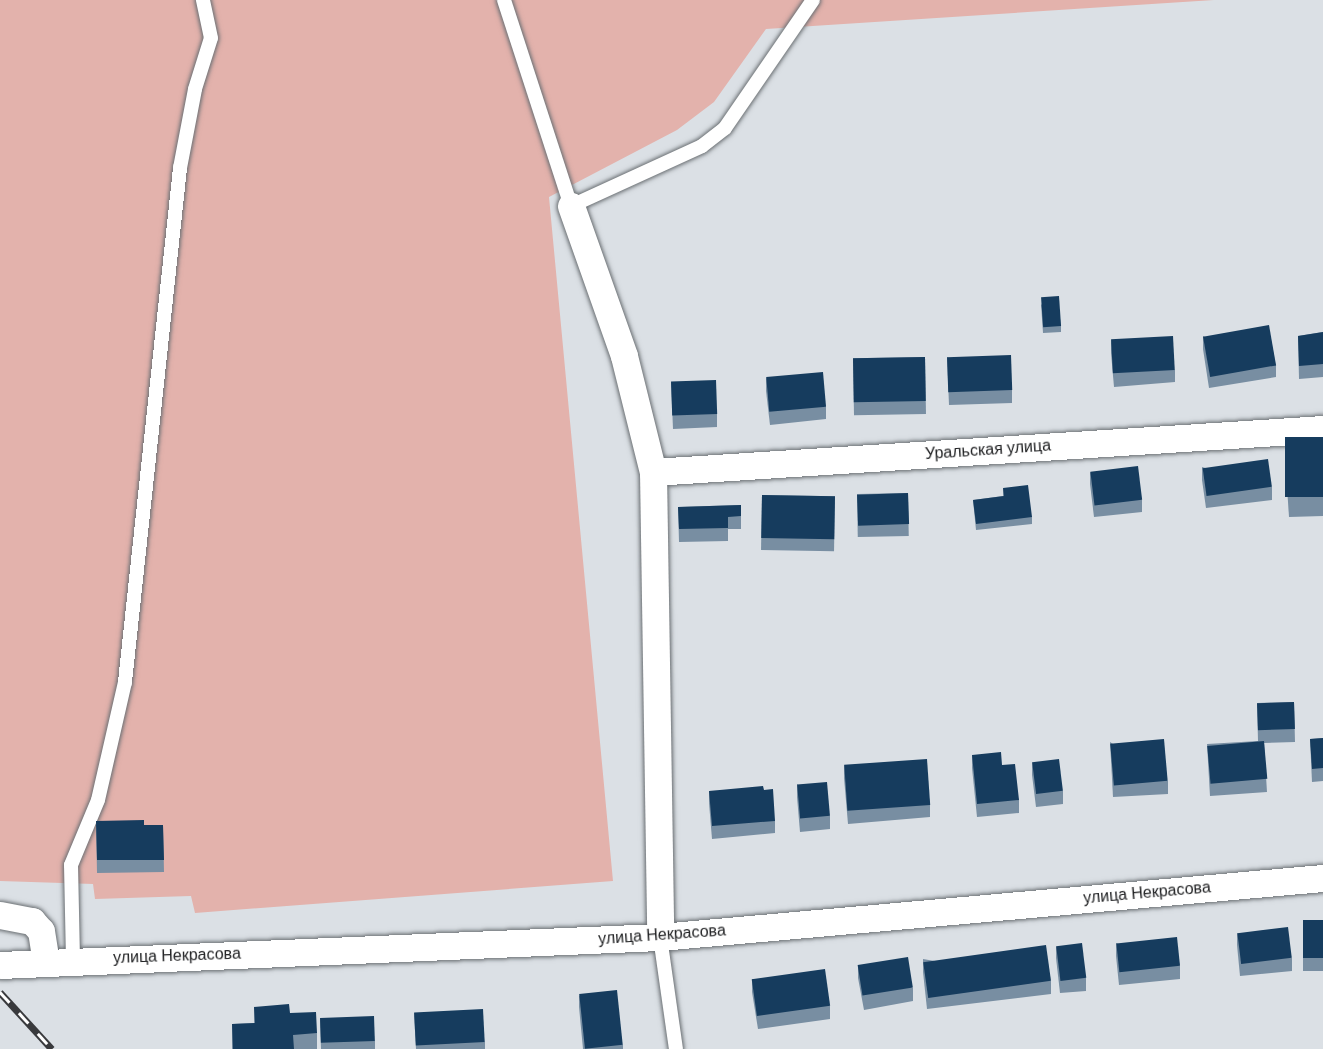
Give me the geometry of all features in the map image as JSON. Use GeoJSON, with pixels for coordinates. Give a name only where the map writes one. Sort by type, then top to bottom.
{"type":"FeatureCollection","features":[{"type":"Feature","properties":{"kind":"street"},"geometry":{"type":"LineString","coordinates":[[571,206],[624,356],[653,471],[660,937]]}},
{"type":"Feature","properties":{"kind":"street","name":"Уральская улица"},"geometry":{"type":"LineString","coordinates":[[653,471],[1323,429]]}},
{"type":"Feature","properties":{"kind":"street","name":"улица Некрасова"},"geometry":{"type":"LineString","coordinates":[[0,965],[46,961],[660,937],[1323,878]]}},
{"type":"Feature","properties":{"kind":"street"},"geometry":{"type":"LineString","coordinates":[[0,915],[32,921],[41,931],[46,961]]}},
{"type":"Feature","properties":{"kind":"lane"},"geometry":{"type":"LineString","coordinates":[[73,960],[68,884],[75,850],[98,800],[126,682],[180,168],[195,89],[211,38],[203,0]]}},
{"type":"Feature","properties":{"kind":"lane"},"geometry":{"type":"LineString","coordinates":[[504,0],[571,206],[702,146],[725,128],[813,0]]}},
{"type":"Feature","properties":{"kind":"lane"},"geometry":{"type":"LineString","coordinates":[[660,937],[676,1049]]}},
{"type":"Feature","properties":{"kind":"shaded area"},"geometry":{"type":"Polygon","coordinates":[[[0,0],[1214,0],[766,29],[714,102],[677,130],[549,197],[613,881],[195,913],[191,896],[95,899],[93,884],[0,881],[0,0]]]}},
{"type":"Feature","properties":{"kind":"building"},"geometry":{"type":"Polygon","coordinates":[[[1059,296],[1061,326],[1043,327],[1041,297],[1059,296]]]}},
{"type":"Feature","properties":{"kind":"building"},"geometry":{"type":"Polygon","coordinates":[[[1269,325],[1276,365],[1210,377],[1203,337],[1269,325]]]}},
{"type":"Feature","properties":{"kind":"building"},"geometry":{"type":"Polygon","coordinates":[[[1323,332],[1323,364],[1299,366],[1298,336],[1323,332]]]}},
{"type":"Feature","properties":{"kind":"building"},"geometry":{"type":"Polygon","coordinates":[[[1173,336],[1175,370],[1113,373],[1111,339],[1173,336]]]}},
{"type":"Feature","properties":{"kind":"building"},"geometry":{"type":"Polygon","coordinates":[[[1011,355],[1012,390],[948,392],[947,357],[1011,355]]]}},
{"type":"Feature","properties":{"kind":"building"},"geometry":{"type":"Polygon","coordinates":[[[925,357],[926,401],[854,402],[853,358],[925,357]]]}},
{"type":"Feature","properties":{"kind":"building"},"geometry":{"type":"Polygon","coordinates":[[[823,372],[826,407],[769,412],[766,377],[823,372]]]}},
{"type":"Feature","properties":{"kind":"building"},"geometry":{"type":"Polygon","coordinates":[[[716,380],[717,414],[672,416],[671,382],[716,380]]]}},
{"type":"Feature","properties":{"kind":"building"},"geometry":{"type":"Polygon","coordinates":[[[1285,437],[1323,437],[1323,497],[1285,497],[1285,437]]]}},
{"type":"Feature","properties":{"kind":"building"},"geometry":{"type":"Polygon","coordinates":[[[1268,459],[1272,487],[1207,496],[1203,468],[1268,459]]]}},
{"type":"Feature","properties":{"kind":"building"},"geometry":{"type":"Polygon","coordinates":[[[1138,466],[1142,500],[1095,506],[1090,472],[1138,466]]]}},
{"type":"Feature","properties":{"kind":"building"},"geometry":{"type":"Polygon","coordinates":[[[1028,485],[1032,517],[976,524],[973,500],[1004,496],[1003,488],[1028,485]]]}},
{"type":"Feature","properties":{"kind":"building"},"geometry":{"type":"Polygon","coordinates":[[[908,493],[909,524],[858,526],[857,495],[908,493]]]}},
{"type":"Feature","properties":{"kind":"building"},"geometry":{"type":"Polygon","coordinates":[[[762,495],[835,496],[834,539],[761,538],[762,495]]]}},
{"type":"Feature","properties":{"kind":"building"},"geometry":{"type":"Polygon","coordinates":[[[741,505],[741,516],[728,517],[728,528],[679,529],[678,507],[741,505]]]}},
{"type":"Feature","properties":{"kind":"building"},"geometry":{"type":"Polygon","coordinates":[[[1294,702],[1295,729],[1258,730],[1257,703],[1294,702]]]}},
{"type":"Feature","properties":{"kind":"building"},"geometry":{"type":"Polygon","coordinates":[[[1323,738],[1323,768],[1312,769],[1310,739],[1323,738]]]}},
{"type":"Feature","properties":{"kind":"building"},"geometry":{"type":"Polygon","coordinates":[[[1164,739],[1168,781],[1114,786],[1110,744],[1164,739]]]}},
{"type":"Feature","properties":{"kind":"building"},"geometry":{"type":"Polygon","coordinates":[[[1264,741],[1267,779],[1211,784],[1207,746],[1264,741]]]}},
{"type":"Feature","properties":{"kind":"building"},"geometry":{"type":"Polygon","coordinates":[[[1001,752],[1002,765],[1015,764],[1019,800],[977,804],[972,755],[1001,752]]]}},
{"type":"Feature","properties":{"kind":"building"},"geometry":{"type":"Polygon","coordinates":[[[927,759],[930,805],[847,811],[844,765],[927,759]]]}},
{"type":"Feature","properties":{"kind":"building"},"geometry":{"type":"Polygon","coordinates":[[[1059,759],[1063,791],[1036,794],[1032,762],[1059,759]]]}},
{"type":"Feature","properties":{"kind":"building"},"geometry":{"type":"Polygon","coordinates":[[[827,782],[830,816],[800,818],[797,785],[827,782]]]}},
{"type":"Feature","properties":{"kind":"building"},"geometry":{"type":"Polygon","coordinates":[[[763,786],[764,790],[773,789],[775,821],[712,826],[709,791],[763,786]]]}},
{"type":"Feature","properties":{"kind":"building"},"geometry":{"type":"Polygon","coordinates":[[[144,820],[144,825],[163,825],[164,860],[97,860],[96,821],[144,820]]]}},
{"type":"Feature","properties":{"kind":"building"},"geometry":{"type":"Polygon","coordinates":[[[1303,920],[1323,920],[1323,958],[1303,958],[1303,920]]]}},
{"type":"Feature","properties":{"kind":"building"},"geometry":{"type":"Polygon","coordinates":[[[1288,927],[1292,958],[1241,964],[1237,933],[1288,927]]]}},
{"type":"Feature","properties":{"kind":"building"},"geometry":{"type":"Polygon","coordinates":[[[1177,937],[1180,966],[1119,972],[1116,943],[1177,937]]]}},
{"type":"Feature","properties":{"kind":"building"},"geometry":{"type":"Polygon","coordinates":[[[1082,943],[1086,978],[1060,981],[1056,946],[1082,943]]]}},
{"type":"Feature","properties":{"kind":"building"},"geometry":{"type":"Polygon","coordinates":[[[1046,945],[1051,981],[928,998],[923,962],[1046,945]]]}},
{"type":"Feature","properties":{"kind":"building"},"geometry":{"type":"Polygon","coordinates":[[[908,957],[913,988],[862,996],[858,965],[908,957]]]}},
{"type":"Feature","properties":{"kind":"building"},"geometry":{"type":"Polygon","coordinates":[[[825,969],[830,1006],[757,1016],[752,979],[825,969]]]}},
{"type":"Feature","properties":{"kind":"building"},"geometry":{"type":"Polygon","coordinates":[[[617,990],[623,1045],[585,1049],[579,994],[617,990]]]}},
{"type":"Feature","properties":{"kind":"building"},"geometry":{"type":"Polygon","coordinates":[[[289,1004],[290,1013],[316,1012],[317,1033],[293,1035],[294,1049],[233,1049],[232,1024],[255,1023],[254,1007],[289,1004]]]}},
{"type":"Feature","properties":{"kind":"building"},"geometry":{"type":"Polygon","coordinates":[[[483,1009],[485,1042],[416,1046],[414,1013],[483,1009]]]}},
{"type":"Feature","properties":{"kind":"building"},"geometry":{"type":"Polygon","coordinates":[[[374,1016],[375,1041],[321,1043],[320,1018],[374,1016]]]}},
{"type":"Feature","properties":{"kind":"railway"},"geometry":{"type":"LineString","coordinates":[[0,992],[52,1049]]}}]}
